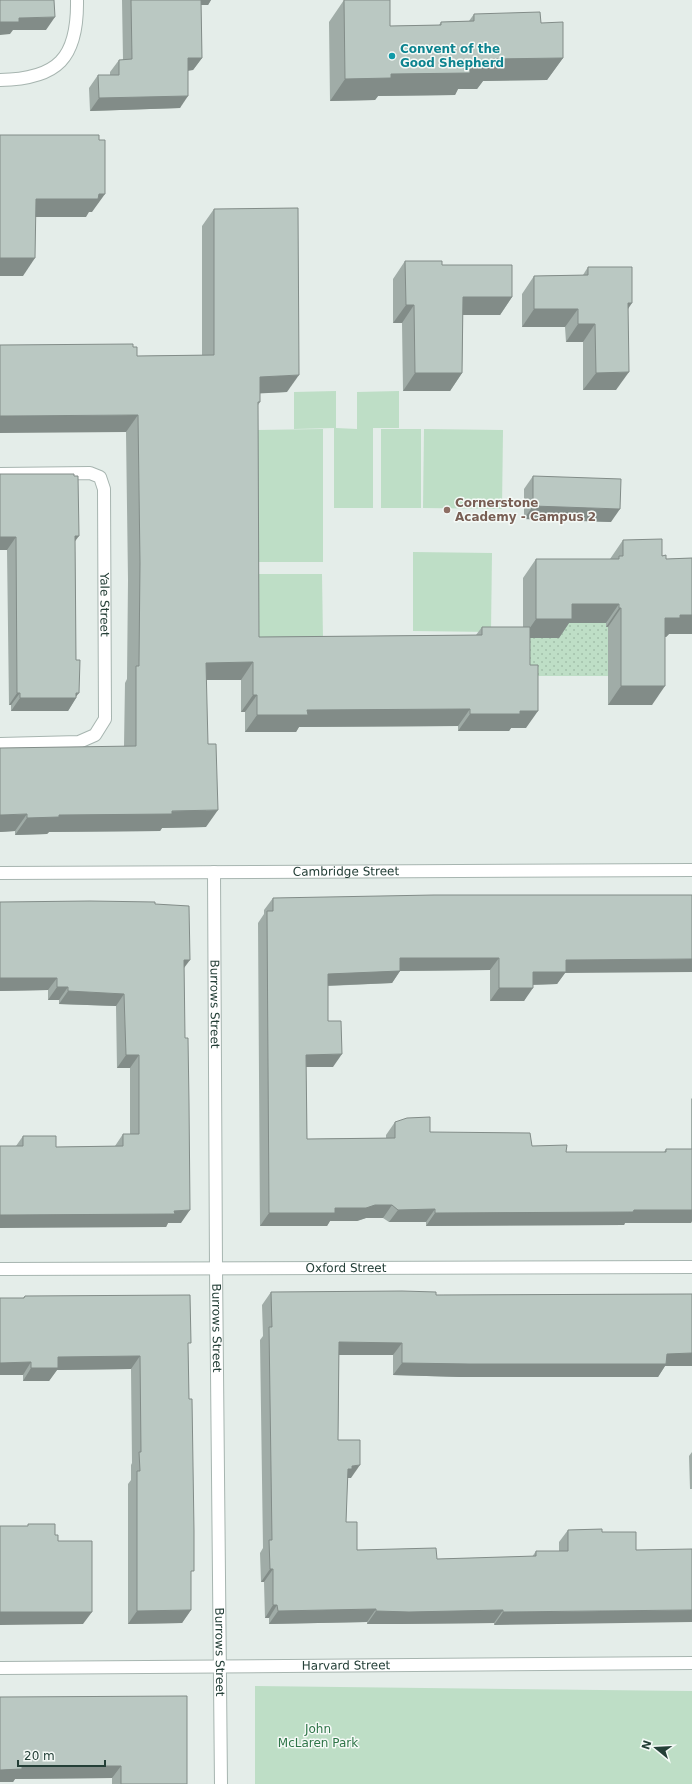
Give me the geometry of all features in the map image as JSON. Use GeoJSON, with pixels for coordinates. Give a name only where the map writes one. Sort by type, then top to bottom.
{"type":"FeatureCollection","features":[{"type":"Feature","properties":{"kind":"street"},"geometry":{"type":"LineString","coordinates":[[0,80],[31,78],[58,65],[73,41],[76,27],[77,0]]}},
{"type":"Feature","properties":{"kind":"street","name":"Yale Street"},"geometry":{"type":"LineString","coordinates":[[0,474],[90,473],[100,477],[104,489],[105,711],[105,719],[95,735],[78,742],[0,744]]}},
{"type":"Feature","properties":{"kind":"street","name":"Cambridge Street"},"geometry":{"type":"LineString","coordinates":[[0,873],[692,870]]}},
{"type":"Feature","properties":{"kind":"street","name":"Burrows Street"},"geometry":{"type":"LineString","coordinates":[[214,872],[221,1784]]}},
{"type":"Feature","properties":{"kind":"street","name":"Oxford Street"},"geometry":{"type":"LineString","coordinates":[[0,1269],[692,1267]]}},
{"type":"Feature","properties":{"kind":"street","name":"Harvard Street"},"geometry":{"type":"LineString","coordinates":[[0,1668],[692,1663]]}},
{"type":"Feature","properties":{"kind":"green space"},"geometry":{"type":"Polygon","coordinates":[[[336,391],[336,428],[357,429],[357,392],[399,391],[399,428],[373,428],[373,508],[334,508],[334,428],[294,429],[294,392],[336,391]]]}},
{"type":"Feature","properties":{"kind":"green space"},"geometry":{"type":"Polygon","coordinates":[[[323,429],[323,562],[257,562],[257,430],[323,429]]]}},
{"type":"Feature","properties":{"kind":"green space"},"geometry":{"type":"Polygon","coordinates":[[[381,429],[421,429],[421,508],[381,508],[381,429]]]}},
{"type":"Feature","properties":{"kind":"green space"},"geometry":{"type":"Polygon","coordinates":[[[424,429],[503,430],[502,509],[423,508],[424,429]]]}},
{"type":"Feature","properties":{"kind":"green space"},"geometry":{"type":"Polygon","coordinates":[[[413,552],[492,553],[491,632],[413,631],[413,552]]]}},
{"type":"Feature","properties":{"kind":"green space"},"geometry":{"type":"Polygon","coordinates":[[[256,574],[322,574],[323,640],[257,640],[256,574]]]}},
{"type":"Feature","properties":{"kind":"green space"},"geometry":{"type":"Polygon","coordinates":[[[559,623],[606,623],[606,627],[608,627],[608,676],[518,676],[518,638],[559,623]]]}},
{"type":"Feature","properties":{"kind":"green space","name":"John McLaren Park"},"geometry":{"type":"Polygon","coordinates":[[[255,1686],[692,1691],[692,1784],[255,1784],[255,1686]]]}},
{"type":"Feature","properties":{"kind":"building"},"geometry":{"type":"Polygon","coordinates":[[[0,0],[54,0],[55,17],[19,18],[19,22],[0,22],[0,0]]]}},
{"type":"Feature","properties":{"kind":"building"},"geometry":{"type":"Polygon","coordinates":[[[131,0],[201,0],[202,58],[188,58],[188,96],[99,98],[98,75],[119,75],[119,60],[132,59],[131,0]]]}},
{"type":"Feature","properties":{"kind":"building"},"geometry":{"type":"Polygon","coordinates":[[[344,0],[390,0],[390,26],[441,25],[441,22],[474,21],[474,14],[540,12],[541,23],[563,22],[563,58],[492,59],[492,67],[470,67],[470,73],[391,74],[391,78],[345,79],[344,0]]]}},
{"type":"Feature","properties":{"kind":"building"},"geometry":{"type":"Polygon","coordinates":[[[0,135],[99,135],[99,140],[105,140],[105,194],[99,194],[98,199],[36,199],[35,258],[0,258],[0,135]]]}},
{"type":"Feature","properties":{"kind":"building"},"geometry":{"type":"Polygon","coordinates":[[[298,208],[299,375],[260,377],[260,402],[258,402],[259,637],[482,635],[482,627],[530,627],[530,665],[538,665],[538,711],[520,711],[520,714],[470,714],[470,709],[307,710],[308,715],[257,715],[257,695],[253,695],[253,662],[206,663],[208,744],[216,744],[218,810],[172,811],[172,814],[59,815],[59,817],[27,818],[27,814],[0,815],[0,748],[136,746],[136,666],[139,666],[140,563],[138,415],[0,416],[0,345],[133,344],[133,347],[137,347],[137,356],[214,355],[214,209],[298,208]]]}},
{"type":"Feature","properties":{"kind":"building"},"geometry":{"type":"Polygon","coordinates":[[[405,261],[442,261],[442,265],[512,265],[512,297],[463,297],[462,373],[415,373],[414,305],[406,305],[405,261]]]}},
{"type":"Feature","properties":{"kind":"building"},"geometry":{"type":"Polygon","coordinates":[[[588,267],[632,267],[632,303],[628,303],[629,372],[596,373],[595,324],[578,324],[578,309],[534,309],[534,276],[588,275],[588,267]]]}},
{"type":"Feature","properties":{"kind":"building"},"geometry":{"type":"Polygon","coordinates":[[[0,474],[74,474],[74,476],[78,476],[79,536],[75,536],[76,660],[80,660],[79,693],[76,693],[76,698],[20,698],[20,693],[17,693],[16,537],[0,537],[0,474]]]}},
{"type":"Feature","properties":{"kind":"building"},"geometry":{"type":"Polygon","coordinates":[[[533,476],[621,479],[620,509],[533,506],[533,476]]]}},
{"type":"Feature","properties":{"kind":"building"},"geometry":{"type":"Polygon","coordinates":[[[662,539],[662,556],[666,555],[666,559],[692,558],[692,615],[680,615],[680,618],[665,618],[665,686],[621,686],[621,608],[619,608],[619,604],[572,604],[572,619],[536,619],[536,559],[619,559],[619,556],[623,556],[623,540],[662,539]]]}},
{"type":"Feature","properties":{"kind":"building"},"geometry":{"type":"Polygon","coordinates":[[[434,895],[692,895],[692,959],[566,960],[566,972],[533,972],[533,988],[499,988],[499,958],[400,958],[400,971],[328,974],[328,1021],[341,1021],[342,1054],[306,1055],[307,1139],[395,1138],[395,1122],[407,1118],[430,1117],[430,1132],[530,1133],[532,1146],[567,1145],[566,1152],[666,1152],[666,1149],[692,1149],[692,1210],[634,1210],[633,1212],[435,1213],[435,1209],[398,1210],[392,1205],[375,1205],[366,1208],[335,1208],[335,1213],[269,1213],[267,911],[273,911],[273,898],[434,895]]]}},
{"type":"Feature","properties":{"kind":"building"},"geometry":{"type":"Polygon","coordinates":[[[0,902],[155,902],[155,904],[189,906],[190,960],[184,960],[185,1038],[188,1038],[190,1210],[174,1211],[175,1214],[0,1215],[0,1146],[23,1146],[23,1136],[56,1136],[56,1147],[123,1146],[123,1134],[139,1134],[139,1055],[126,1055],[124,994],[68,991],[68,987],[57,987],[57,978],[0,978],[0,902]]]}},
{"type":"Feature","properties":{"kind":"building"},"geometry":{"type":"Polygon","coordinates":[[[271,1292],[436,1292],[436,1295],[692,1294],[692,1353],[667,1354],[666,1364],[402,1363],[402,1343],[339,1342],[338,1440],[360,1440],[360,1465],[352,1466],[352,1469],[348,1469],[346,1522],[357,1522],[357,1550],[436,1548],[437,1559],[536,1556],[536,1551],[568,1551],[568,1530],[602,1529],[602,1532],[636,1532],[636,1550],[692,1549],[692,1610],[503,1612],[503,1610],[409,1612],[376,1611],[376,1609],[278,1611],[277,1605],[273,1605],[273,1569],[270,1569],[269,1540],[272,1540],[269,1327],[272,1327],[271,1292]]]}},
{"type":"Feature","properties":{"kind":"building"},"geometry":{"type":"Polygon","coordinates":[[[190,1295],[191,1343],[188,1343],[189,1399],[192,1399],[194,1531],[194,1571],[191,1571],[191,1610],[137,1611],[137,1471],[140,1471],[139,1452],[141,1452],[140,1356],[58,1357],[58,1368],[31,1368],[31,1362],[0,1363],[0,1298],[24,1298],[25,1296],[190,1295]]]}},
{"type":"Feature","properties":{"kind":"building"},"geometry":{"type":"Polygon","coordinates":[[[28,1524],[55,1524],[55,1535],[58,1535],[58,1541],[92,1541],[92,1612],[0,1612],[0,1526],[28,1526],[28,1524]]]}},
{"type":"Feature","properties":{"kind":"building"},"geometry":{"type":"Polygon","coordinates":[[[187,1696],[187,1784],[121,1784],[121,1766],[22,1766],[22,1769],[0,1770],[0,1697],[187,1696]]]}},
{"type":"Feature","properties":{"kind":"place","name":"Convent of the Good Shepherd"},"geometry":{"type":"Point","coordinates":[392,56]}},
{"type":"Feature","properties":{"kind":"place","name":"Cornerstone Academy - Campus 2"},"geometry":{"type":"Point","coordinates":[447,510]}}]}
